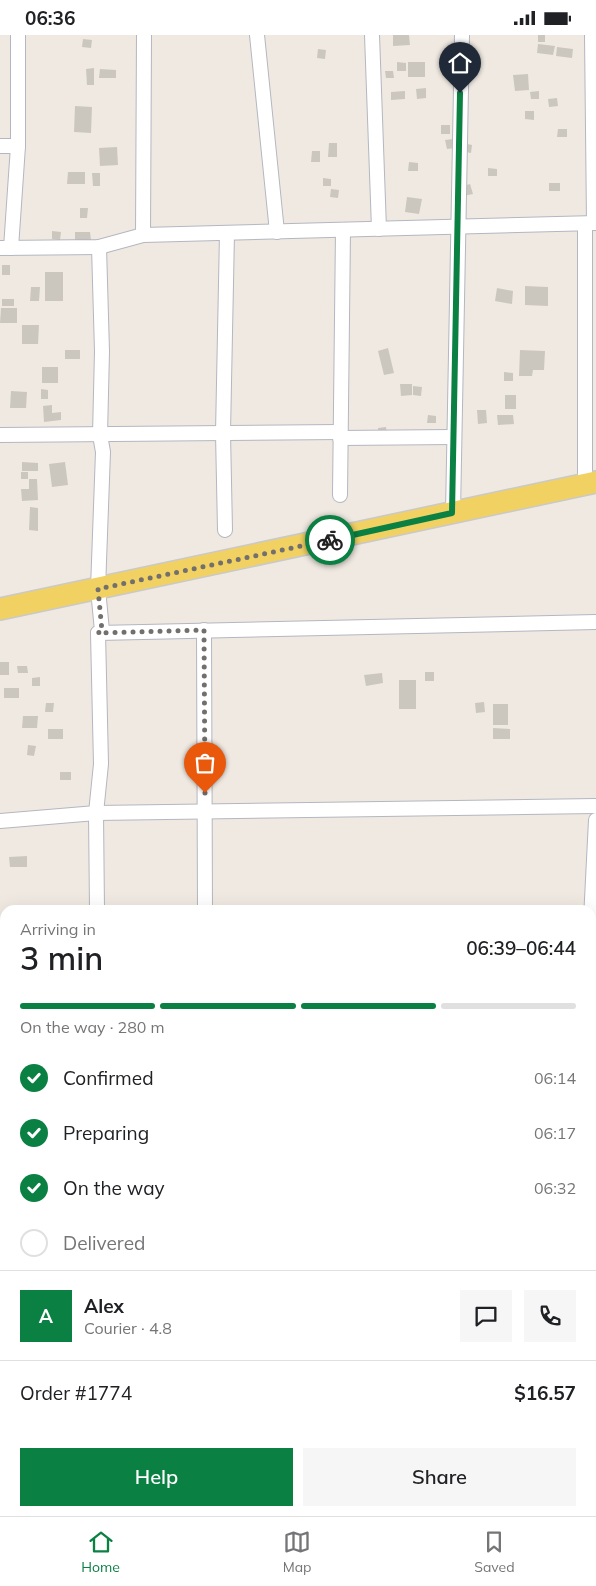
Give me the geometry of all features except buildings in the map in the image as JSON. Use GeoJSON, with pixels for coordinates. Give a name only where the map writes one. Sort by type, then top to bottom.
{"type":"FeatureCollection","features":[{"type":"Feature","properties":{"kind":"main road"},"geometry":{"type":"LineString","coordinates":[[0,609],[590,484]]}},
{"type":"Feature","properties":{"kind":"street"},"geometry":{"type":"LineString","coordinates":[[18,35],[18,146],[6,248],[98,247],[143,235],[592,223]]}},
{"type":"Feature","properties":{"kind":"street"},"geometry":{"type":"LineString","coordinates":[[143,235],[144,35]]}},
{"type":"Feature","properties":{"kind":"street"},"geometry":{"type":"LineString","coordinates":[[258,35],[277,231]]}},
{"type":"Feature","properties":{"kind":"street"},"geometry":{"type":"LineString","coordinates":[[372,35],[379,229]]}},
{"type":"Feature","properties":{"kind":"street"},"geometry":{"type":"LineString","coordinates":[[452,513],[462,35]]}},
{"type":"Feature","properties":{"kind":"street"},"geometry":{"type":"LineString","coordinates":[[590,484],[592,35]]}},
{"type":"Feature","properties":{"kind":"street"},"geometry":{"type":"LineString","coordinates":[[0,146],[18,146]]}},
{"type":"Feature","properties":{"kind":"street"},"geometry":{"type":"LineString","coordinates":[[340,495],[343,230]]}},
{"type":"Feature","properties":{"kind":"street"},"geometry":{"type":"LineString","coordinates":[[224,530],[223,433],[227,233]]}},
{"type":"Feature","properties":{"kind":"street"},"geometry":{"type":"LineString","coordinates":[[97,905],[96,813],[101,764],[98,633],[102,631],[98,589],[103,451],[100,435],[102,351],[98,247]]}},
{"type":"Feature","properties":{"kind":"street"},"geometry":{"type":"LineString","coordinates":[[0,435],[223,433],[454,437]]}},
{"type":"Feature","properties":{"kind":"street"},"geometry":{"type":"LineString","coordinates":[[98,633],[596,622]]}},
{"type":"Feature","properties":{"kind":"street"},"geometry":{"type":"LineString","coordinates":[[204,630],[205,905]]}},
{"type":"Feature","properties":{"kind":"street"},"geometry":{"type":"LineString","coordinates":[[0,821],[96,813],[596,806]]}},
{"type":"Feature","properties":{"kind":"street"},"geometry":{"type":"LineString","coordinates":[[592,905],[596,820]]}},
{"type":"Feature","properties":{"kind":"way so far"},"geometry":{"type":"LineString","coordinates":[[205,793],[204,630],[98,633],[102,631],[98,589],[330,540]]}},
{"type":"Feature","properties":{"kind":"route"},"geometry":{"type":"LineString","coordinates":[[330,540],[452,513],[460,93]]}}]}
